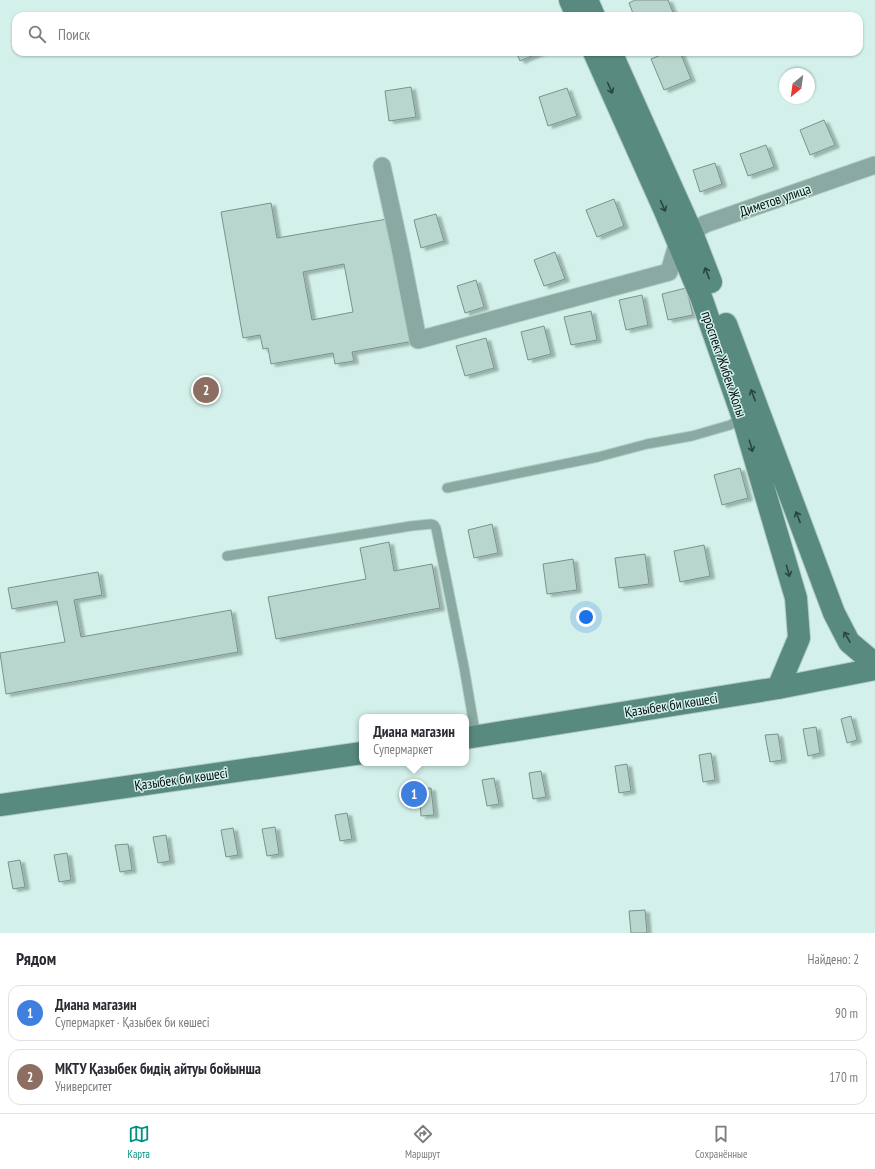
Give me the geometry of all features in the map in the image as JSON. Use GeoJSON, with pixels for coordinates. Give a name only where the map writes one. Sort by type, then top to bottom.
{"type":"FeatureCollection","features":[{"type":"Feature","properties":{"kind":"street"},"geometry":{"type":"LineString","coordinates":[[570,0],[575,12]]}},
{"type":"Feature","properties":{"kind":"street"},"geometry":{"type":"LineString","coordinates":[[587,0],[592,12]]}},
{"type":"Feature","properties":{"kind":"street","name":"проспект Жибек Жолы"},"geometry":{"type":"LineString","coordinates":[[596,56],[662,204],[685,237],[701,297],[743,418],[796,598],[799,638],[778,688]]}},
{"type":"Feature","properties":{"kind":"street","name":"проспект Жибек Жолы"},"geometry":{"type":"LineString","coordinates":[[612,56],[834,613],[849,642],[875,664]]}},
{"type":"Feature","properties":{"kind":"street","name":"Диметов улица"},"geometry":{"type":"LineString","coordinates":[[685,237],[705,224],[875,165]]}},
{"type":"Feature","properties":{"kind":"street"},"geometry":{"type":"LineString","coordinates":[[382,166],[418,340],[669,272],[685,237]]}},
{"type":"Feature","properties":{"kind":"street","name":"Қазыбек би көшесі"},"geometry":{"type":"LineString","coordinates":[[471,737],[778,688],[875,668]]}},
{"type":"Feature","properties":{"kind":"street","name":"Қазыбек би көшесі"},"geometry":{"type":"LineString","coordinates":[[0,805],[359,753]]}},
{"type":"Feature","properties":{"kind":"lane"},"geometry":{"type":"LineString","coordinates":[[447,488],[647,444],[692,436],[730,425],[743,418]]}},
{"type":"Feature","properties":{"kind":"lane"},"geometry":{"type":"LineString","coordinates":[[227,556],[411,526],[434,524],[464,667],[469,714]]}},
{"type":"Feature","properties":{"kind":"lane"},"geometry":{"type":"LineString","coordinates":[[469,717],[471,737]]}},
{"type":"Feature","properties":{"kind":"building"},"geometry":{"type":"Polygon","coordinates":[[[635,0],[668,0],[673,12],[632,12],[629,3],[635,0]]]}},
{"type":"Feature","properties":{"kind":"building"},"geometry":{"type":"Polygon","coordinates":[[[518,56],[532,56],[520,61],[518,56]]]}},
{"type":"Feature","properties":{"kind":"building"},"geometry":{"type":"Polygon","coordinates":[[[658,56],[682,56],[691,79],[664,90],[651,59],[658,56]]]}},
{"type":"Feature","properties":{"kind":"building"},"geometry":{"type":"Polygon","coordinates":[[[411,87],[416,117],[389,121],[385,91],[411,87]]]}},
{"type":"Feature","properties":{"kind":"building"},"geometry":{"type":"Polygon","coordinates":[[[567,88],[577,116],[548,126],[539,97],[567,88]]]}},
{"type":"Feature","properties":{"kind":"building"},"geometry":{"type":"Polygon","coordinates":[[[824,120],[835,145],[810,155],[800,130],[824,120]]]}},
{"type":"Feature","properties":{"kind":"building"},"geometry":{"type":"Polygon","coordinates":[[[766,145],[774,167],[748,176],[740,154],[766,145]]]}},
{"type":"Feature","properties":{"kind":"building"},"geometry":{"type":"Polygon","coordinates":[[[715,163],[722,184],[700,192],[693,170],[715,163]]]}},
{"type":"Feature","properties":{"kind":"building"},"geometry":{"type":"Polygon","coordinates":[[[614,199],[624,226],[597,237],[586,210],[614,199]]]}},
{"type":"Feature","properties":{"kind":"building"},"geometry":{"type":"Polygon","coordinates":[[[271,203],[277,238],[393,218],[414,341],[352,352],[354,361],[335,364],[333,353],[271,364],[268,348],[263,349],[260,335],[243,338],[221,212],[271,203]],[[344,264],[303,272],[312,320],[353,312],[344,264]]]}},
{"type":"Feature","properties":{"kind":"building"},"geometry":{"type":"Polygon","coordinates":[[[436,214],[444,241],[421,248],[414,220],[436,214]]]}},
{"type":"Feature","properties":{"kind":"building"},"geometry":{"type":"Polygon","coordinates":[[[555,252],[565,279],[544,286],[534,260],[555,252]]]}},
{"type":"Feature","properties":{"kind":"building"},"geometry":{"type":"Polygon","coordinates":[[[476,280],[484,307],[465,313],[457,286],[476,280]]]}},
{"type":"Feature","properties":{"kind":"building"},"geometry":{"type":"Polygon","coordinates":[[[686,288],[693,315],[668,320],[662,294],[686,288]]]}},
{"type":"Feature","properties":{"kind":"building"},"geometry":{"type":"Polygon","coordinates":[[[642,295],[648,325],[626,330],[619,300],[642,295]]]}},
{"type":"Feature","properties":{"kind":"building"},"geometry":{"type":"Polygon","coordinates":[[[591,311],[597,340],[571,345],[564,317],[591,311]]]}},
{"type":"Feature","properties":{"kind":"building"},"geometry":{"type":"Polygon","coordinates":[[[544,326],[551,354],[528,360],[521,332],[544,326]]]}},
{"type":"Feature","properties":{"kind":"building"},"geometry":{"type":"Polygon","coordinates":[[[486,338],[494,368],[465,376],[456,346],[486,338]]]}},
{"type":"Feature","properties":{"kind":"building"},"geometry":{"type":"Polygon","coordinates":[[[740,468],[748,498],[722,505],[714,475],[740,468]]]}},
{"type":"Feature","properties":{"kind":"building"},"geometry":{"type":"Polygon","coordinates":[[[492,524],[498,553],[474,558],[468,530],[492,524]]]}},
{"type":"Feature","properties":{"kind":"building"},"geometry":{"type":"Polygon","coordinates":[[[389,542],[394,571],[432,564],[440,608],[276,639],[268,597],[366,579],[360,548],[389,542]]]}},
{"type":"Feature","properties":{"kind":"building"},"geometry":{"type":"Polygon","coordinates":[[[704,545],[710,576],[680,582],[674,551],[704,545]]]}},
{"type":"Feature","properties":{"kind":"building"},"geometry":{"type":"Polygon","coordinates":[[[645,554],[649,584],[619,588],[615,558],[645,554]]]}},
{"type":"Feature","properties":{"kind":"building"},"geometry":{"type":"Polygon","coordinates":[[[573,559],[577,590],[547,594],[543,564],[573,559]]]}},
{"type":"Feature","properties":{"kind":"building"},"geometry":{"type":"Polygon","coordinates":[[[98,572],[102,595],[74,600],[81,637],[231,610],[238,652],[6,694],[0,653],[65,642],[57,601],[12,609],[8,588],[98,572]]]}},
{"type":"Feature","properties":{"kind":"building"},"geometry":{"type":"Polygon","coordinates":[[[851,716],[857,740],[847,743],[841,719],[851,716]]]}},
{"type":"Feature","properties":{"kind":"building"},"geometry":{"type":"Polygon","coordinates":[[[816,727],[820,753],[808,756],[803,729],[816,727]]]}},
{"type":"Feature","properties":{"kind":"building"},"geometry":{"type":"Polygon","coordinates":[[[778,734],[782,760],[770,762],[765,735],[778,734]]]}},
{"type":"Feature","properties":{"kind":"building"},"geometry":{"type":"Polygon","coordinates":[[[711,753],[715,780],[703,782],[699,755],[711,753]]]}},
{"type":"Feature","properties":{"kind":"building"},"geometry":{"type":"Polygon","coordinates":[[[627,764],[631,791],[619,793],[615,766],[627,764]]]}},
{"type":"Feature","properties":{"kind":"building"},"geometry":{"type":"Polygon","coordinates":[[[541,771],[546,797],[533,799],[529,773],[541,771]]]}},
{"type":"Feature","properties":{"kind":"building"},"geometry":{"type":"Polygon","coordinates":[[[494,778],[499,804],[487,806],[482,780],[494,778]]]}},
{"type":"Feature","properties":{"kind":"building"},"geometry":{"type":"Polygon","coordinates":[[[431,788],[434,815],[421,816],[419,789],[431,788]]]}},
{"type":"Feature","properties":{"kind":"building"},"geometry":{"type":"Polygon","coordinates":[[[347,813],[352,839],[340,841],[335,815],[347,813]]]}},
{"type":"Feature","properties":{"kind":"building"},"geometry":{"type":"Polygon","coordinates":[[[275,827],[279,854],[267,856],[262,829],[275,827]]]}},
{"type":"Feature","properties":{"kind":"building"},"geometry":{"type":"Polygon","coordinates":[[[233,828],[238,855],[226,857],[221,830],[233,828]]]}},
{"type":"Feature","properties":{"kind":"building"},"geometry":{"type":"Polygon","coordinates":[[[166,835],[170,861],[158,863],[153,837],[166,835]]]}},
{"type":"Feature","properties":{"kind":"building"},"geometry":{"type":"Polygon","coordinates":[[[128,844],[132,870],[120,872],[115,845],[128,844]]]}},
{"type":"Feature","properties":{"kind":"building"},"geometry":{"type":"Polygon","coordinates":[[[67,853],[71,880],[59,882],[54,855],[67,853]]]}},
{"type":"Feature","properties":{"kind":"building"},"geometry":{"type":"Polygon","coordinates":[[[20,860],[25,887],[13,889],[8,862],[20,860]]]}},
{"type":"Feature","properties":{"kind":"building"},"geometry":{"type":"Polygon","coordinates":[[[645,910],[647,933],[631,933],[629,911],[645,910]]]}},
{"type":"Feature","properties":{"kind":"place","name":"МКТУ Қазыбек бидің айтуы бойынша"},"geometry":{"type":"Point","coordinates":[206,390]}},
{"type":"Feature","properties":{"kind":"place","name":"Диана магазин"},"geometry":{"type":"Point","coordinates":[414,794]}}]}
